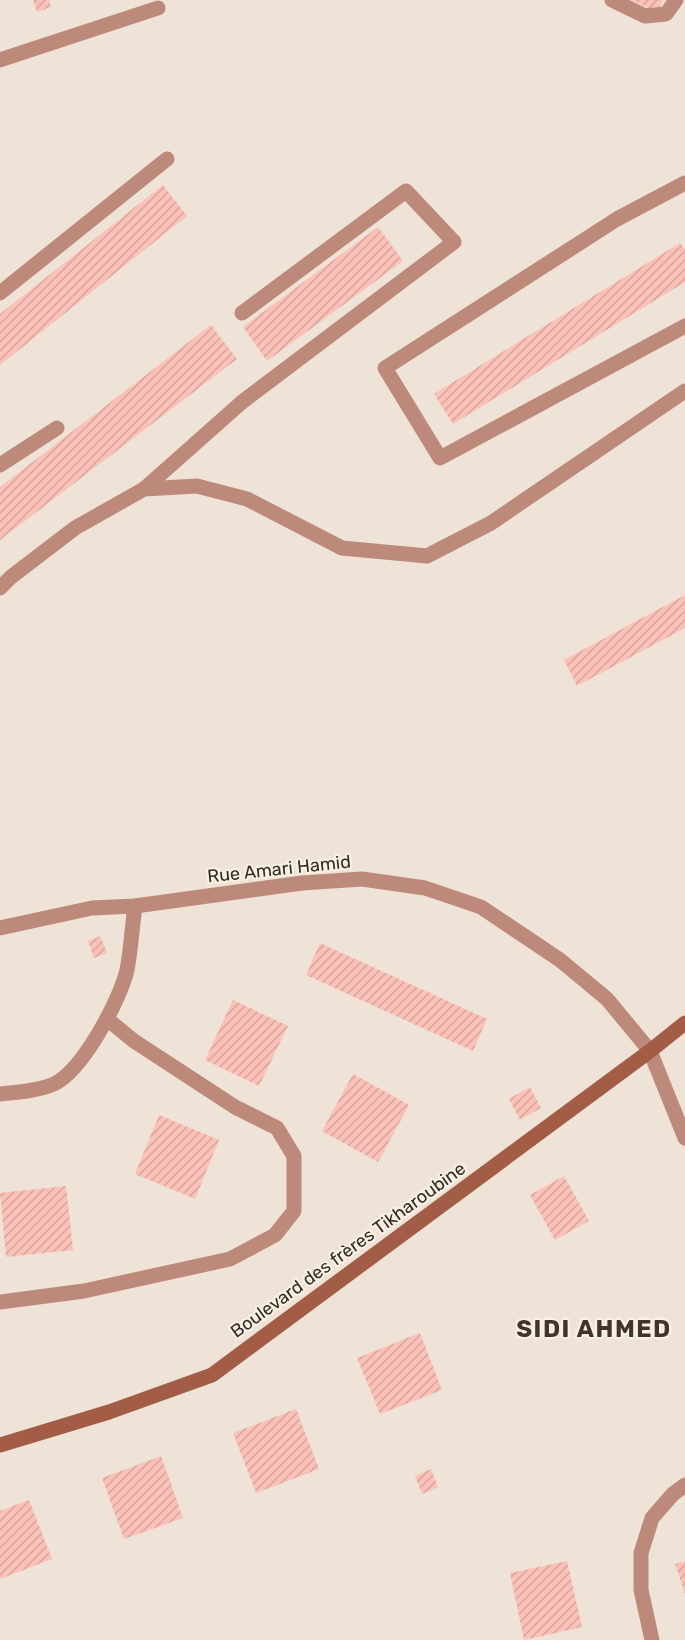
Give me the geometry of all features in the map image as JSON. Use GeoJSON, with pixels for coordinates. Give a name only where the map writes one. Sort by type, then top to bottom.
{"type":"FeatureCollection","features":[{"type":"Feature","properties":{"kind":"street"},"geometry":{"type":"LineString","coordinates":[[612,0],[645,16],[666,14],[675,0]]}},
{"type":"Feature","properties":{"kind":"street"},"geometry":{"type":"LineString","coordinates":[[0,60],[159,8]]}},
{"type":"Feature","properties":{"kind":"street"},"geometry":{"type":"LineString","coordinates":[[0,293],[167,159]]}},
{"type":"Feature","properties":{"kind":"street"},"geometry":{"type":"LineString","coordinates":[[685,183],[617,219],[385,368],[440,458],[685,326]]}},
{"type":"Feature","properties":{"kind":"street"},"geometry":{"type":"LineString","coordinates":[[0,588],[75,528],[144,489],[242,402],[454,242],[406,191],[242,313]]}},
{"type":"Feature","properties":{"kind":"street"},"geometry":{"type":"LineString","coordinates":[[144,489],[197,486],[247,499],[342,548],[427,556],[491,523],[685,392]]}},
{"type":"Feature","properties":{"kind":"street"},"geometry":{"type":"LineString","coordinates":[[0,465],[57,428]]}},
{"type":"Feature","properties":{"kind":"street","name":"Rue Amari Hamid"},"geometry":{"type":"LineString","coordinates":[[0,928],[92,908],[135,906],[302,883],[362,879],[425,888],[481,907],[561,960],[607,999],[650,1051],[685,1138]]}},
{"type":"Feature","properties":{"kind":"street"},"geometry":{"type":"LineString","coordinates":[[0,1094],[54,1083],[75,1068],[98,1036],[126,972],[135,906]]}},
{"type":"Feature","properties":{"kind":"street"},"geometry":{"type":"LineString","coordinates":[[0,1302],[84,1291],[230,1259],[275,1235],[294,1211],[294,1156],[277,1128],[235,1107],[134,1041],[107,1019]]}},
{"type":"Feature","properties":{"kind":"street","name":"Boulevard des frères Tikharoubine"},"geometry":{"type":"LineString","coordinates":[[0,1445],[110,1412],[212,1375],[685,1023]]}},
{"type":"Feature","properties":{"kind":"street"},"geometry":{"type":"LineString","coordinates":[[652,1640],[641,1590],[641,1553],[651,1518],[673,1494],[685,1485]]}},
{"type":"Feature","properties":{"kind":"building"},"geometry":{"type":"Polygon","coordinates":[[[33,0],[49,0],[51,7],[37,12],[33,0]]]}},
{"type":"Feature","properties":{"kind":"building"},"geometry":{"type":"Polygon","coordinates":[[[631,0],[663,0],[657,12],[631,0]]]}},
{"type":"Feature","properties":{"kind":"building"},"geometry":{"type":"Polygon","coordinates":[[[163,185],[187,216],[0,365],[0,314],[163,185]]]}},
{"type":"Feature","properties":{"kind":"building"},"geometry":{"type":"Polygon","coordinates":[[[378,227],[403,261],[267,361],[243,327],[378,227]]]}},
{"type":"Feature","properties":{"kind":"building"},"geometry":{"type":"Polygon","coordinates":[[[680,243],[685,250],[685,282],[453,424],[434,394],[680,243]]]}},
{"type":"Feature","properties":{"kind":"building"},"geometry":{"type":"Polygon","coordinates":[[[211,325],[237,359],[0,540],[0,487],[211,325]]]}},
{"type":"Feature","properties":{"kind":"building"},"geometry":{"type":"Polygon","coordinates":[[[685,595],[685,628],[577,686],[564,660],[685,595]]]}},
{"type":"Feature","properties":{"kind":"building"},"geometry":{"type":"Polygon","coordinates":[[[100,936],[107,953],[94,958],[88,941],[100,936]]]}},
{"type":"Feature","properties":{"kind":"building"},"geometry":{"type":"Polygon","coordinates":[[[320,943],[487,1019],[473,1051],[306,975],[320,943]]]}},
{"type":"Feature","properties":{"kind":"building"},"geometry":{"type":"Polygon","coordinates":[[[233,1000],[288,1026],[259,1086],[205,1060],[233,1000]]]}},
{"type":"Feature","properties":{"kind":"building"},"geometry":{"type":"Polygon","coordinates":[[[353,1074],[409,1105],[378,1162],[322,1131],[353,1074]]]}},
{"type":"Feature","properties":{"kind":"building"},"geometry":{"type":"Polygon","coordinates":[[[530,1087],[541,1108],[520,1120],[509,1099],[530,1087]]]}},
{"type":"Feature","properties":{"kind":"building"},"geometry":{"type":"Polygon","coordinates":[[[159,1115],[219,1140],[195,1199],[135,1174],[159,1115]]]}},
{"type":"Feature","properties":{"kind":"building"},"geometry":{"type":"Polygon","coordinates":[[[564,1176],[589,1221],[555,1240],[530,1195],[564,1176]]]}},
{"type":"Feature","properties":{"kind":"building"},"geometry":{"type":"Polygon","coordinates":[[[66,1186],[73,1250],[6,1257],[0,1193],[66,1186]]]}},
{"type":"Feature","properties":{"kind":"building"},"geometry":{"type":"Polygon","coordinates":[[[420,1333],[442,1390],[380,1414],[357,1358],[420,1333]]]}},
{"type":"Feature","properties":{"kind":"building"},"geometry":{"type":"Polygon","coordinates":[[[296,1409],[319,1469],[256,1493],[233,1433],[296,1409]]]}},
{"type":"Feature","properties":{"kind":"building"},"geometry":{"type":"Polygon","coordinates":[[[161,1456],[183,1518],[124,1539],[102,1478],[161,1456]]]}},
{"type":"Feature","properties":{"kind":"building"},"geometry":{"type":"Polygon","coordinates":[[[431,1469],[438,1487],[422,1494],[415,1476],[431,1469]]]}},
{"type":"Feature","properties":{"kind":"building"},"geometry":{"type":"Polygon","coordinates":[[[29,1500],[52,1559],[0,1579],[0,1511],[29,1500]]]}},
{"type":"Feature","properties":{"kind":"building"},"geometry":{"type":"Polygon","coordinates":[[[567,1561],[582,1627],[524,1640],[510,1573],[567,1561]]]}},
{"type":"Feature","properties":{"kind":"building"},"geometry":{"type":"Polygon","coordinates":[[[685,1561],[685,1594],[675,1564],[685,1561]]]}},
{"type":"Feature","properties":{"kind":"district","name":"SIDI AHMED"},"geometry":{"type":"Point","coordinates":[594,1329]}}]}
